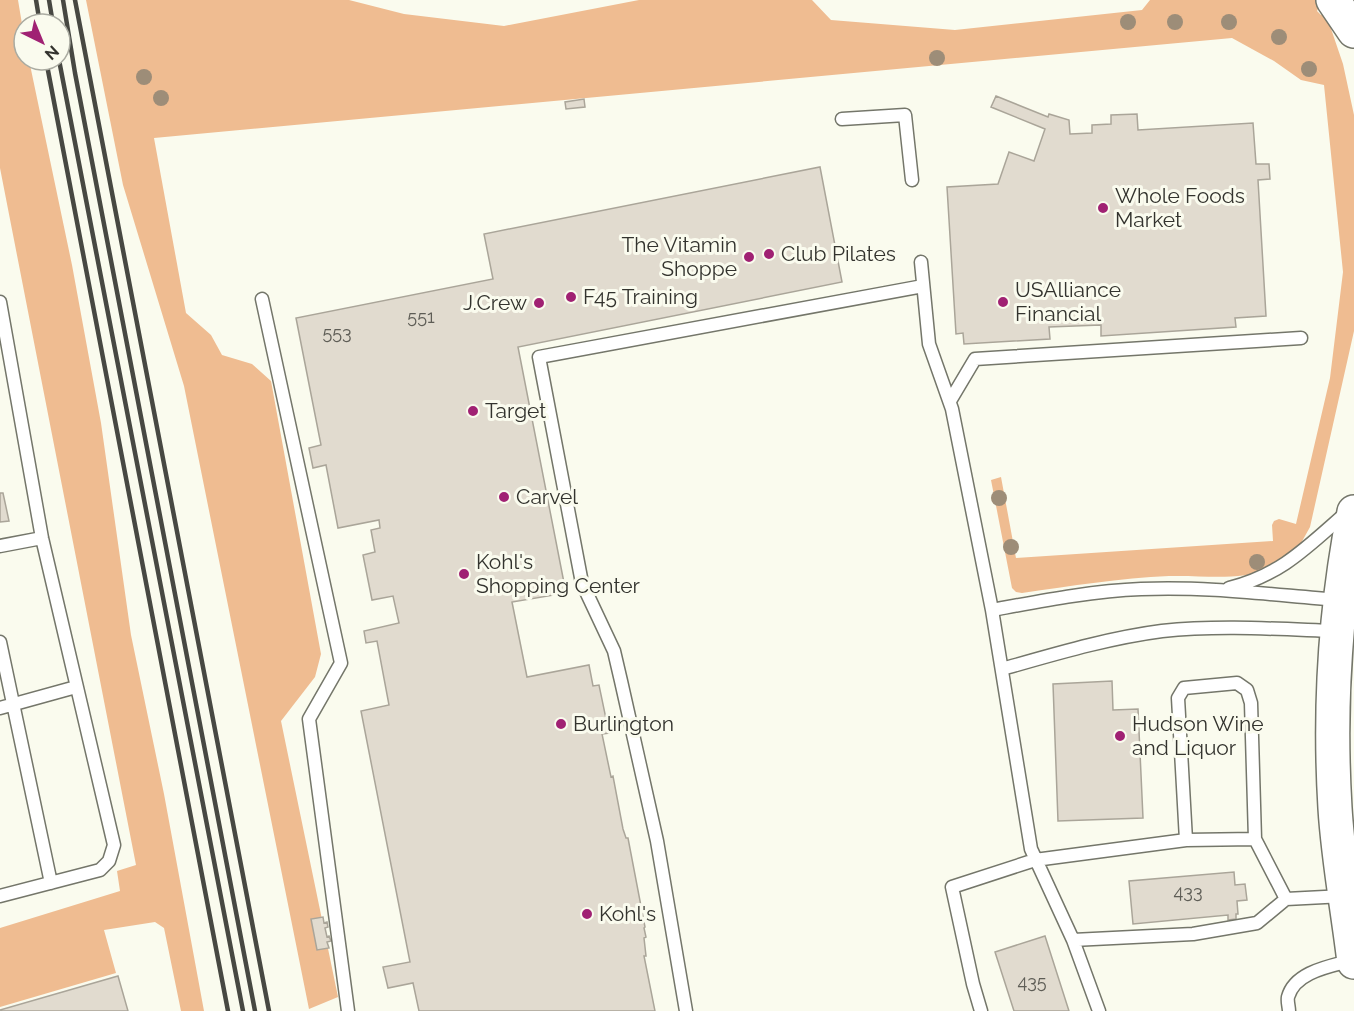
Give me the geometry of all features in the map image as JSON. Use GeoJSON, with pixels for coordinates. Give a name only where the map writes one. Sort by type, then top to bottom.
{"type":"FeatureCollection","features":[{"type":"Feature","properties":{"kind":"main road"},"geometry":{"type":"LineString","coordinates":[[1333,0],[1354,31]]}},
{"type":"Feature","properties":{"kind":"main road"},"geometry":{"type":"LineString","coordinates":[[1354,512],[1338,616],[1334,760],[1335,809],[1354,961]]}},
{"type":"Feature","properties":{"kind":"lane"},"geometry":{"type":"LineString","coordinates":[[842,119],[905,115],[912,180]]}},
{"type":"Feature","properties":{"kind":"lane"},"geometry":{"type":"LineString","coordinates":[[921,262],[929,344],[950,401],[992,610],[1031,849],[1073,940],[1099,1011]]}},
{"type":"Feature","properties":{"kind":"lane"},"geometry":{"type":"LineString","coordinates":[[686,1011],[657,841],[623,688],[614,651],[582,584],[539,357],[923,286]]}},
{"type":"Feature","properties":{"kind":"lane"},"geometry":{"type":"LineString","coordinates":[[262,299],[341,663],[309,719],[348,1011]]}},
{"type":"Feature","properties":{"kind":"lane"},"geometry":{"type":"LineString","coordinates":[[0,302],[42,537],[114,845],[109,861],[100,870],[0,896]]}},
{"type":"Feature","properties":{"kind":"lane"},"geometry":{"type":"LineString","coordinates":[[950,401],[975,359],[1301,338]]}},
{"type":"Feature","properties":{"kind":"lane"},"geometry":{"type":"LineString","coordinates":[[1219,591],[1244,584],[1281,568],[1354,506]]}},
{"type":"Feature","properties":{"kind":"lane"},"geometry":{"type":"LineString","coordinates":[[0,546],[42,537]]}},
{"type":"Feature","properties":{"kind":"lane"},"geometry":{"type":"LineString","coordinates":[[992,610],[1082,595],[1140,589],[1219,591],[1338,616]]}},
{"type":"Feature","properties":{"kind":"lane"},"geometry":{"type":"LineString","coordinates":[[1002,669],[1117,638],[1163,631],[1338,616]]}},
{"type":"Feature","properties":{"kind":"lane"},"geometry":{"type":"LineString","coordinates":[[0,642],[6,706],[51,883]]}},
{"type":"Feature","properties":{"kind":"lane"},"geometry":{"type":"LineString","coordinates":[[1186,840],[1178,698],[1184,688],[1237,683],[1247,690],[1251,703],[1255,839],[1286,899]]}},
{"type":"Feature","properties":{"kind":"lane"},"geometry":{"type":"LineString","coordinates":[[6,706],[76,687]]}},
{"type":"Feature","properties":{"kind":"lane"},"geometry":{"type":"LineString","coordinates":[[981,1011],[951,887],[1035,860],[1186,840],[1255,839]]}},
{"type":"Feature","properties":{"kind":"lane"},"geometry":{"type":"LineString","coordinates":[[1073,940],[1193,934],[1257,923],[1286,899],[1346,895]]}},
{"type":"Feature","properties":{"kind":"lane"},"geometry":{"type":"LineString","coordinates":[[1289,1011],[1288,996],[1298,981],[1317,970],[1354,961]]}},
{"type":"Feature","properties":{"kind":"shaded area"},"geometry":{"type":"Polygon","coordinates":[[[0,0],[18,0],[20,12],[12,12],[12,72],[32,72],[72,265],[101,423],[131,635],[164,794],[204,1011],[181,1011],[164,928],[155,922],[104,930],[116,973],[0,1007],[0,928],[120,891],[117,871],[136,865],[0,168],[0,0]]]}},
{"type":"Feature","properties":{"kind":"shaded area"},"geometry":{"type":"Polygon","coordinates":[[[86,0],[349,0],[404,14],[504,26],[639,0],[812,0],[831,20],[955,30],[1142,10],[1150,0],[1316,0],[1320,4],[1317,11],[1321,15],[1326,14],[1343,64],[1354,115],[1354,331],[1310,527],[1289,559],[1265,571],[1224,577],[1169,576],[1132,579],[1022,593],[1012,588],[991,480],[1001,477],[1016,558],[1273,541],[1274,521],[1279,519],[1296,524],[1330,378],[1343,272],[1324,85],[1301,80],[1274,61],[1232,38],[154,138],[186,313],[211,335],[222,355],[252,364],[271,381],[321,654],[315,677],[281,721],[338,997],[309,1009],[184,386],[123,185],[86,0]]]}},
{"type":"Feature","properties":{"kind":"building","name":"Whole Foods Market"},"geometry":{"type":"Polygon","coordinates":[[[996,96],[1048,117],[1049,114],[1069,120],[1070,134],[1092,133],[1092,125],[1111,124],[1111,115],[1137,114],[1138,130],[1253,123],[1256,164],[1269,164],[1270,179],[1258,180],[1266,316],[1235,318],[1236,327],[1101,336],[1101,325],[1049,327],[1050,339],[964,344],[963,333],[956,334],[947,187],[998,184],[1009,152],[1034,161],[1045,129],[991,107],[996,96]]]}},
{"type":"Feature","properties":{"kind":"building"},"geometry":{"type":"Polygon","coordinates":[[[584,99],[585,107],[566,109],[565,102],[584,99]]]}},
{"type":"Feature","properties":{"kind":"building","name":"Kohl's Shopping Center"},"geometry":{"type":"Polygon","coordinates":[[[820,167],[842,282],[518,347],[566,593],[512,602],[527,677],[589,665],[593,686],[599,685],[609,733],[602,734],[623,829],[628,838],[645,927],[646,956],[644,956],[655,1011],[419,1011],[413,983],[388,988],[383,967],[410,962],[361,711],[389,705],[377,641],[366,643],[364,631],[399,623],[393,596],[372,600],[363,555],[375,552],[371,530],[380,528],[379,520],[338,528],[326,465],[313,468],[309,448],[321,445],[296,318],[493,279],[484,234],[820,167]]]}},
{"type":"Feature","properties":{"kind":"building"},"geometry":{"type":"Polygon","coordinates":[[[0,493],[3,493],[9,521],[0,522],[0,493]]]}},
{"type":"Feature","properties":{"kind":"building"},"geometry":{"type":"Polygon","coordinates":[[[1112,681],[1113,710],[1138,709],[1143,818],[1058,821],[1053,684],[1112,681]]]}},
{"type":"Feature","properties":{"kind":"building"},"geometry":{"type":"Polygon","coordinates":[[[1234,872],[1235,885],[1245,884],[1247,900],[1237,901],[1236,919],[1228,920],[1228,915],[1133,924],[1129,881],[1234,872]]]}},
{"type":"Feature","properties":{"kind":"building"},"geometry":{"type":"Polygon","coordinates":[[[323,917],[328,927],[325,928],[327,937],[329,936],[331,941],[327,942],[329,948],[317,950],[311,919],[323,917]]]}},
{"type":"Feature","properties":{"kind":"building"},"geometry":{"type":"Polygon","coordinates":[[[1045,936],[1069,1011],[1014,1011],[995,952],[1045,936]]]}},
{"type":"Feature","properties":{"kind":"building"},"geometry":{"type":"Polygon","coordinates":[[[118,976],[128,1011],[0,1011],[0,1010],[118,976]]]}},
{"type":"Feature","properties":{"kind":"railway"},"geometry":{"type":"LineString","coordinates":[[36,0],[38,12]]}},
{"type":"Feature","properties":{"kind":"railway"},"geometry":{"type":"LineString","coordinates":[[49,0],[51,12]]}},
{"type":"Feature","properties":{"kind":"railway"},"geometry":{"type":"LineString","coordinates":[[63,0],[75,73],[255,1011]]}},
{"type":"Feature","properties":{"kind":"railway"},"geometry":{"type":"LineString","coordinates":[[75,0],[269,1011]]}},
{"type":"Feature","properties":{"kind":"railway"},"geometry":{"type":"LineString","coordinates":[[48,72],[228,1011]]}},
{"type":"Feature","properties":{"kind":"railway"},"geometry":{"type":"LineString","coordinates":[[61,72],[243,1011]]}},
{"type":"Feature","properties":{"kind":"place","name":"Whole Foods Market"},"geometry":{"type":"Point","coordinates":[1103,208]}},
{"type":"Feature","properties":{"kind":"place","name":"Club Pilates"},"geometry":{"type":"Point","coordinates":[769,254]}},
{"type":"Feature","properties":{"kind":"place","name":"The Vitamin Shoppe"},"geometry":{"type":"Point","coordinates":[749,257]}},
{"type":"Feature","properties":{"kind":"place","name":"F45 Training"},"geometry":{"type":"Point","coordinates":[571,297]}},
{"type":"Feature","properties":{"kind":"place","name":"USAlliance Financial"},"geometry":{"type":"Point","coordinates":[1003,302]}},
{"type":"Feature","properties":{"kind":"place","name":"J.Crew"},"geometry":{"type":"Point","coordinates":[539,303]}},
{"type":"Feature","properties":{"kind":"place","name":"Target"},"geometry":{"type":"Point","coordinates":[473,411]}},
{"type":"Feature","properties":{"kind":"place","name":"Carvel"},"geometry":{"type":"Point","coordinates":[504,497]}},
{"type":"Feature","properties":{"kind":"place","name":"Kohl's Shopping Center"},"geometry":{"type":"Point","coordinates":[464,574]}},
{"type":"Feature","properties":{"kind":"place","name":"Burlington"},"geometry":{"type":"Point","coordinates":[561,724]}},
{"type":"Feature","properties":{"kind":"place","name":"Hudson Wine and Liquor"},"geometry":{"type":"Point","coordinates":[1120,736]}},
{"type":"Feature","properties":{"kind":"place","name":"Kohl's"},"geometry":{"type":"Point","coordinates":[587,914]}}]}
